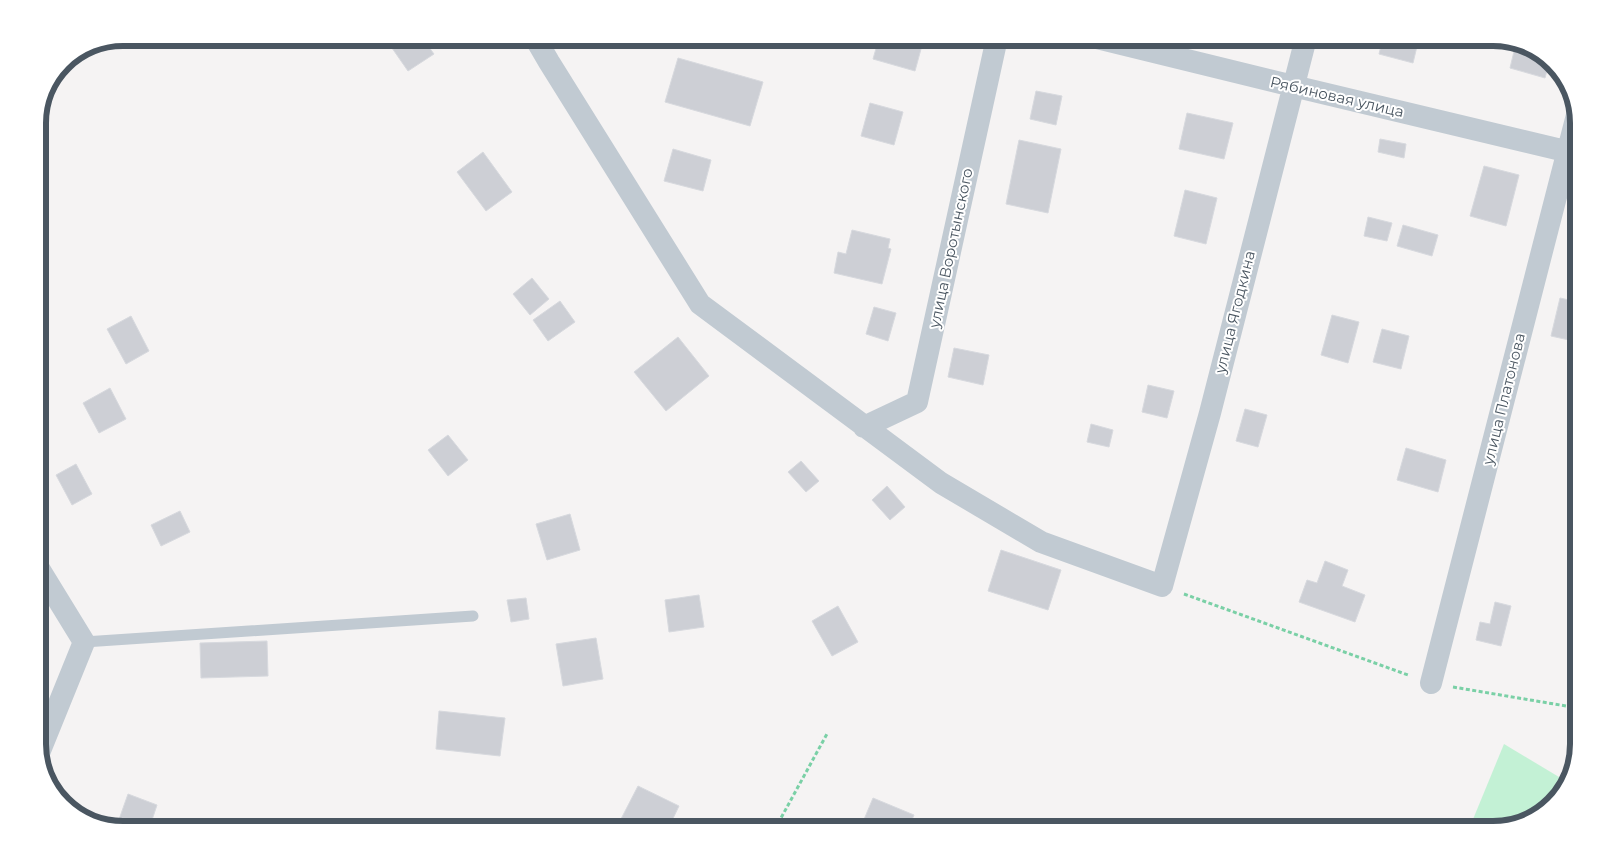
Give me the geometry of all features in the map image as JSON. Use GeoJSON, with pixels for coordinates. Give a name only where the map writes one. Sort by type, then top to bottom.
{"type":"FeatureCollection","features":[{"type":"Feature","properties":{"kind":"street"},"geometry":{"type":"LineString","coordinates":[[540,46],[700,304],[940,483],[1041,542],[1162,586]]}},
{"type":"Feature","properties":{"kind":"street","name":"улица Воротынского"},"geometry":{"type":"LineString","coordinates":[[864,426],[917,402],[994,46]]}},
{"type":"Feature","properties":{"kind":"street","name":"Рябиновая улица"},"geometry":{"type":"LineString","coordinates":[[1130,46],[1570,152]]}},
{"type":"Feature","properties":{"kind":"street","name":"улица Ягодкина"},"geometry":{"type":"LineString","coordinates":[[1162,586],[1210,413],[1304,46]]}},
{"type":"Feature","properties":{"kind":"street","name":"улица Платонова"},"geometry":{"type":"LineString","coordinates":[[1431,683],[1570,164]]}},
{"type":"Feature","properties":{"kind":"street"},"geometry":{"type":"LineString","coordinates":[[46,580],[84,642],[46,736]]}},
{"type":"Feature","properties":{"kind":"lane"},"geometry":{"type":"LineString","coordinates":[[84,642],[474,616]]}},
{"type":"Feature","properties":{"kind":"path"},"geometry":{"type":"LineString","coordinates":[[1162,586],[1431,683],[1570,707]]}},
{"type":"Feature","properties":{"kind":"path"},"geometry":{"type":"LineString","coordinates":[[779,821],[828,732]]}},
{"type":"Feature","properties":{"kind":"green space"},"geometry":{"type":"Polygon","coordinates":[[[1504,744],[1562,779],[1551,794],[1539,805],[1522,815],[1502,820],[1472,821],[1504,744]]]}},
{"type":"Feature","properties":{"kind":"building"},"geometry":{"type":"Polygon","coordinates":[[[391,46],[428,46],[434,54],[408,71],[391,46]]]}},
{"type":"Feature","properties":{"kind":"building"},"geometry":{"type":"Polygon","coordinates":[[[877,46],[922,46],[915,71],[873,59],[877,46]]]}},
{"type":"Feature","properties":{"kind":"building"},"geometry":{"type":"Polygon","coordinates":[[[1381,46],[1417,46],[1413,63],[1379,54],[1381,46]]]}},
{"type":"Feature","properties":{"kind":"building"},"geometry":{"type":"Polygon","coordinates":[[[1514,50],[1527,54],[1547,69],[1545,78],[1510,68],[1514,50]]]}},
{"type":"Feature","properties":{"kind":"building"},"geometry":{"type":"Polygon","coordinates":[[[678,58],[763,82],[750,126],[665,102],[678,58]]]}},
{"type":"Feature","properties":{"kind":"building"},"geometry":{"type":"Polygon","coordinates":[[[1036,91],[1062,96],[1056,125],[1030,119],[1036,91]]]}},
{"type":"Feature","properties":{"kind":"building"},"geometry":{"type":"Polygon","coordinates":[[[870,103],[903,112],[894,145],[861,136],[870,103]]]}},
{"type":"Feature","properties":{"kind":"building"},"geometry":{"type":"Polygon","coordinates":[[[1187,113],[1233,123],[1224,159],[1179,149],[1187,113]]]}},
{"type":"Feature","properties":{"kind":"building"},"geometry":{"type":"Polygon","coordinates":[[[1380,139],[1406,144],[1404,158],[1378,152],[1380,139]]]}},
{"type":"Feature","properties":{"kind":"building"},"geometry":{"type":"Polygon","coordinates":[[[1019,140],[1061,149],[1048,213],[1006,204],[1019,140]]]}},
{"type":"Feature","properties":{"kind":"building"},"geometry":{"type":"Polygon","coordinates":[[[673,149],[711,160],[703,191],[664,181],[673,149]]]}},
{"type":"Feature","properties":{"kind":"building"},"geometry":{"type":"Polygon","coordinates":[[[483,152],[512,192],[486,211],[457,172],[483,152]]]}},
{"type":"Feature","properties":{"kind":"building"},"geometry":{"type":"Polygon","coordinates":[[[1484,166],[1519,175],[1506,226],[1470,216],[1484,166]]]}},
{"type":"Feature","properties":{"kind":"building"},"geometry":{"type":"Polygon","coordinates":[[[1185,190],[1217,198],[1206,244],[1174,236],[1185,190]]]}},
{"type":"Feature","properties":{"kind":"building"},"geometry":{"type":"Polygon","coordinates":[[[1368,217],[1392,223],[1387,241],[1364,236],[1368,217]]]}},
{"type":"Feature","properties":{"kind":"building"},"geometry":{"type":"Polygon","coordinates":[[[1403,225],[1438,235],[1432,256],[1397,246],[1403,225]]]}},
{"type":"Feature","properties":{"kind":"building"},"geometry":{"type":"Polygon","coordinates":[[[852,230],[890,239],[888,248],[891,249],[882,284],[834,273],[838,252],[846,254],[852,230]]]}},
{"type":"Feature","properties":{"kind":"building"},"geometry":{"type":"Polygon","coordinates":[[[532,278],[549,299],[530,315],[513,294],[532,278]]]}},
{"type":"Feature","properties":{"kind":"building"},"geometry":{"type":"Polygon","coordinates":[[[1560,298],[1570,300],[1570,340],[1551,336],[1560,298]]]}},
{"type":"Feature","properties":{"kind":"building"},"geometry":{"type":"Polygon","coordinates":[[[560,301],[575,322],[548,341],[533,320],[560,301]]]}},
{"type":"Feature","properties":{"kind":"building"},"geometry":{"type":"Polygon","coordinates":[[[874,307],[896,313],[888,341],[866,334],[874,307]]]}},
{"type":"Feature","properties":{"kind":"building"},"geometry":{"type":"Polygon","coordinates":[[[1332,315],[1359,322],[1348,363],[1321,355],[1332,315]]]}},
{"type":"Feature","properties":{"kind":"building"},"geometry":{"type":"Polygon","coordinates":[[[131,316],[149,351],[126,364],[107,329],[131,316]]]}},
{"type":"Feature","properties":{"kind":"building"},"geometry":{"type":"Polygon","coordinates":[[[1382,329],[1409,336],[1401,369],[1373,362],[1382,329]]]}},
{"type":"Feature","properties":{"kind":"building"},"geometry":{"type":"Polygon","coordinates":[[[678,337],[709,376],[666,411],[634,372],[678,337]]]}},
{"type":"Feature","properties":{"kind":"building"},"geometry":{"type":"Polygon","coordinates":[[[954,348],[989,355],[983,385],[948,377],[954,348]]]}},
{"type":"Feature","properties":{"kind":"building"},"geometry":{"type":"Polygon","coordinates":[[[1148,385],[1174,391],[1167,418],[1142,412],[1148,385]]]}},
{"type":"Feature","properties":{"kind":"building"},"geometry":{"type":"Polygon","coordinates":[[[110,388],[126,419],[99,433],[83,403],[110,388]]]}},
{"type":"Feature","properties":{"kind":"building"},"geometry":{"type":"Polygon","coordinates":[[[1245,409],[1267,415],[1258,447],[1236,441],[1245,409]]]}},
{"type":"Feature","properties":{"kind":"building"},"geometry":{"type":"Polygon","coordinates":[[[1091,424],[1113,430],[1109,447],[1087,442],[1091,424]]]}},
{"type":"Feature","properties":{"kind":"building"},"geometry":{"type":"Polygon","coordinates":[[[448,435],[468,460],[448,476],[428,450],[448,435]]]}},
{"type":"Feature","properties":{"kind":"building"},"geometry":{"type":"Polygon","coordinates":[[[1406,448],[1446,460],[1438,492],[1397,480],[1406,448]]]}},
{"type":"Feature","properties":{"kind":"building"},"geometry":{"type":"Polygon","coordinates":[[[801,461],[819,481],[806,492],[788,472],[801,461]]]}},
{"type":"Feature","properties":{"kind":"building"},"geometry":{"type":"Polygon","coordinates":[[[76,464],[92,494],[72,505],[56,475],[76,464]]]}},
{"type":"Feature","properties":{"kind":"building"},"geometry":{"type":"Polygon","coordinates":[[[887,486],[905,507],[890,520],[872,500],[887,486]]]}},
{"type":"Feature","properties":{"kind":"building"},"geometry":{"type":"Polygon","coordinates":[[[180,511],[190,532],[161,546],[151,525],[180,511]]]}},
{"type":"Feature","properties":{"kind":"building"},"geometry":{"type":"Polygon","coordinates":[[[570,514],[580,550],[547,560],[536,524],[570,514]]]}},
{"type":"Feature","properties":{"kind":"building"},"geometry":{"type":"Polygon","coordinates":[[[1001,550],[1061,570],[1048,610],[988,591],[1001,550]]]}},
{"type":"Feature","properties":{"kind":"building"},"geometry":{"type":"Polygon","coordinates":[[[1325,561],[1348,570],[1342,586],[1365,595],[1355,622],[1299,602],[1307,580],[1317,583],[1325,561]]]}},
{"type":"Feature","properties":{"kind":"building"},"geometry":{"type":"Polygon","coordinates":[[[699,595],[704,627],[669,632],[665,600],[699,595]]]}},
{"type":"Feature","properties":{"kind":"building"},"geometry":{"type":"Polygon","coordinates":[[[526,598],[529,619],[511,622],[507,600],[526,598]]]}},
{"type":"Feature","properties":{"kind":"building"},"geometry":{"type":"Polygon","coordinates":[[[1495,602],[1511,606],[1501,646],[1476,640],[1480,622],[1490,624],[1495,602]]]}},
{"type":"Feature","properties":{"kind":"building"},"geometry":{"type":"Polygon","coordinates":[[[838,606],[858,642],[832,656],[812,621],[838,606]]]}},
{"type":"Feature","properties":{"kind":"building"},"geometry":{"type":"Polygon","coordinates":[[[596,638],[603,679],[563,686],[556,644],[596,638]]]}},
{"type":"Feature","properties":{"kind":"building"},"geometry":{"type":"Polygon","coordinates":[[[267,641],[268,676],[201,678],[200,643],[267,641]]]}},
{"type":"Feature","properties":{"kind":"building"},"geometry":{"type":"Polygon","coordinates":[[[439,711],[505,718],[500,756],[436,749],[439,711]]]}},
{"type":"Feature","properties":{"kind":"building"},"geometry":{"type":"Polygon","coordinates":[[[638,786],[679,806],[672,821],[625,821],[621,819],[638,786]]]}},
{"type":"Feature","properties":{"kind":"building"},"geometry":{"type":"Polygon","coordinates":[[[128,794],[157,805],[152,821],[119,820],[128,794]]]}},
{"type":"Feature","properties":{"kind":"building"},"geometry":{"type":"Polygon","coordinates":[[[873,798],[914,815],[911,821],[863,821],[873,798]]]}}]}
